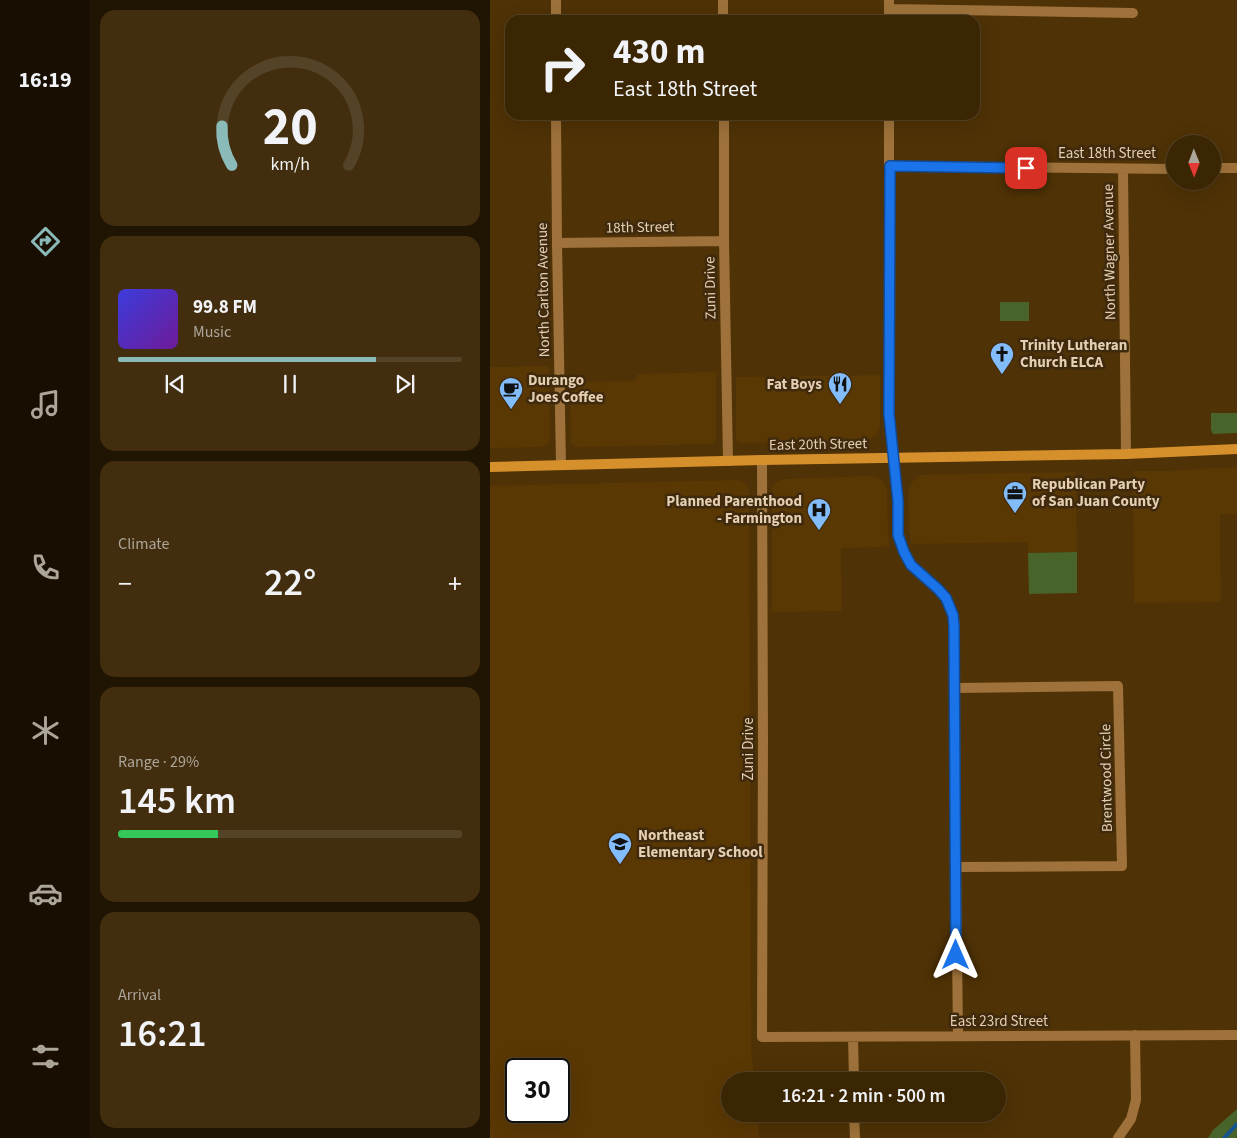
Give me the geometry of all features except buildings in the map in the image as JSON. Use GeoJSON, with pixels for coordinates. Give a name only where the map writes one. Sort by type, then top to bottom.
{"type":"FeatureCollection","features":[{"type":"Feature","properties":{"kind":"main road","name":"East 20th Street"},"geometry":{"type":"LineString","coordinates":[[490,466],[1126,454],[1237,449]]}},
{"type":"Feature","properties":{"kind":"street"},"geometry":{"type":"LineString","coordinates":[[556,0],[556,15]]}},
{"type":"Feature","properties":{"kind":"street"},"geometry":{"type":"LineString","coordinates":[[723,0],[723,15]]}},
{"type":"Feature","properties":{"kind":"street"},"geometry":{"type":"LineString","coordinates":[[889,5],[1133,13]]}},
{"type":"Feature","properties":{"kind":"street","name":"North Carlton Avenue"},"geometry":{"type":"LineString","coordinates":[[556,120],[556,243],[561,465]]}},
{"type":"Feature","properties":{"kind":"street","name":"Zuni Drive"},"geometry":{"type":"LineString","coordinates":[[724,120],[728,461]]}},
{"type":"Feature","properties":{"kind":"street"},"geometry":{"type":"LineString","coordinates":[[889,120],[889,414],[898,501],[898,535],[911,565],[946,598],[953,615],[954,626],[958,1036]]}},
{"type":"Feature","properties":{"kind":"street","name":"East 18th Street"},"geometry":{"type":"LineString","coordinates":[[890,166],[1166,168]]}},
{"type":"Feature","properties":{"kind":"street"},"geometry":{"type":"LineString","coordinates":[[1221,168],[1237,168]]}},
{"type":"Feature","properties":{"kind":"street","name":"North Wagner Avenue"},"geometry":{"type":"LineString","coordinates":[[1123,169],[1126,454]]}},
{"type":"Feature","properties":{"kind":"street","name":"18th Street"},"geometry":{"type":"LineString","coordinates":[[556,243],[724,241]]}},
{"type":"Feature","properties":{"kind":"street","name":"Zuni Drive"},"geometry":{"type":"LineString","coordinates":[[762,460],[762,1037]]}},
{"type":"Feature","properties":{"kind":"street","name":"Brentwood Circle"},"geometry":{"type":"LineString","coordinates":[[955,688],[1118,686],[1122,866],[956,867]]}},
{"type":"Feature","properties":{"kind":"street"},"geometry":{"type":"LineString","coordinates":[[1118,1138],[1132,1119],[1136,1100],[1135,1035]]}},
{"type":"Feature","properties":{"kind":"street","name":"East 23rd Street"},"geometry":{"type":"LineString","coordinates":[[762,1037],[1237,1035]]}},
{"type":"Feature","properties":{"kind":"street"},"geometry":{"type":"LineString","coordinates":[[853,1038],[854,1072]]}},
{"type":"Feature","properties":{"kind":"street"},"geometry":{"type":"LineString","coordinates":[[854,1122],[855,1138]]}},
{"type":"Feature","properties":{"kind":"shaded area"},"geometry":{"type":"Polygon","coordinates":[[[549,366],[550,439],[548,443],[541,447],[490,448],[490,367],[549,366]]]}},
{"type":"Feature","properties":{"kind":"shaded area"},"geometry":{"type":"Polygon","coordinates":[[[716,372],[716,439],[712,444],[576,447],[571,443],[570,382],[636,381],[637,374],[716,372]]]}},
{"type":"Feature","properties":{"kind":"shaded area"},"geometry":{"type":"Polygon","coordinates":[[[880,375],[880,427],[871,438],[859,441],[743,443],[736,439],[736,377],[880,375]]]}},
{"type":"Feature","properties":{"kind":"shaded area"},"geometry":{"type":"Polygon","coordinates":[[[1237,467],[1237,514],[1220,514],[1221,602],[1134,603],[1133,471],[1237,467]]]}},
{"type":"Feature","properties":{"kind":"shaded area"},"geometry":{"type":"Polygon","coordinates":[[[1076,472],[1077,552],[1028,553],[1027,542],[911,545],[908,491],[911,483],[920,475],[1076,472]]]}},
{"type":"Feature","properties":{"kind":"shaded area"},"geometry":{"type":"Polygon","coordinates":[[[872,476],[881,479],[887,489],[889,545],[883,547],[841,548],[842,611],[772,612],[772,489],[775,483],[783,479],[872,476]]]}},
{"type":"Feature","properties":{"kind":"shaded area","name":"Northeast Elementary School"},"geometry":{"type":"Polygon","coordinates":[[[738,480],[745,483],[749,490],[751,1049],[754,1072],[721,1072],[721,1122],[758,1122],[759,1138],[490,1138],[490,486],[738,480]]]}},
{"type":"Feature","properties":{"kind":"green space"},"geometry":{"type":"Polygon","coordinates":[[[1000,302],[1029,302],[1029,321],[1000,321],[1000,302]]]}},
{"type":"Feature","properties":{"kind":"green space"},"geometry":{"type":"Polygon","coordinates":[[[1211,413],[1237,413],[1237,433],[1213,434],[1211,430],[1211,413]]]}},
{"type":"Feature","properties":{"kind":"green space"},"geometry":{"type":"Polygon","coordinates":[[[1077,552],[1077,593],[1029,594],[1028,553],[1077,552]]]}},
{"type":"Feature","properties":{"kind":"green space"},"geometry":{"type":"Polygon","coordinates":[[[1237,1109],[1236,1138],[1208,1138],[1213,1130],[1237,1109]]]}},
{"type":"Feature","properties":{"kind":"waterway"},"geometry":{"type":"LineString","coordinates":[[1224,1138],[1237,1124]]}},
{"type":"Feature","properties":{"kind":"place","name":"Trinity Lutheran Church ELCA"},"geometry":{"type":"Point","coordinates":[1002,375]}},
{"type":"Feature","properties":{"kind":"place","name":"Fat Boys"},"geometry":{"type":"Point","coordinates":[840,405]}},
{"type":"Feature","properties":{"kind":"place","name":"Durango Joes Coffee"},"geometry":{"type":"Point","coordinates":[511,410]}},
{"type":"Feature","properties":{"kind":"place","name":"Republican Party of San Juan County"},"geometry":{"type":"Point","coordinates":[1015,514]}},
{"type":"Feature","properties":{"kind":"place","name":"Planned Parenthood - Farmington"},"geometry":{"type":"Point","coordinates":[819,531]}},
{"type":"Feature","properties":{"kind":"place","name":"Northeast Elementary School"},"geometry":{"type":"Point","coordinates":[620,865]}},
{"type":"Feature","properties":{"kind":"route"},"geometry":{"type":"LineString","coordinates":[[956,955],[954,626],[953,615],[946,598],[911,565],[898,535],[898,501],[889,414],[890,166],[1026,168]]}}]}
